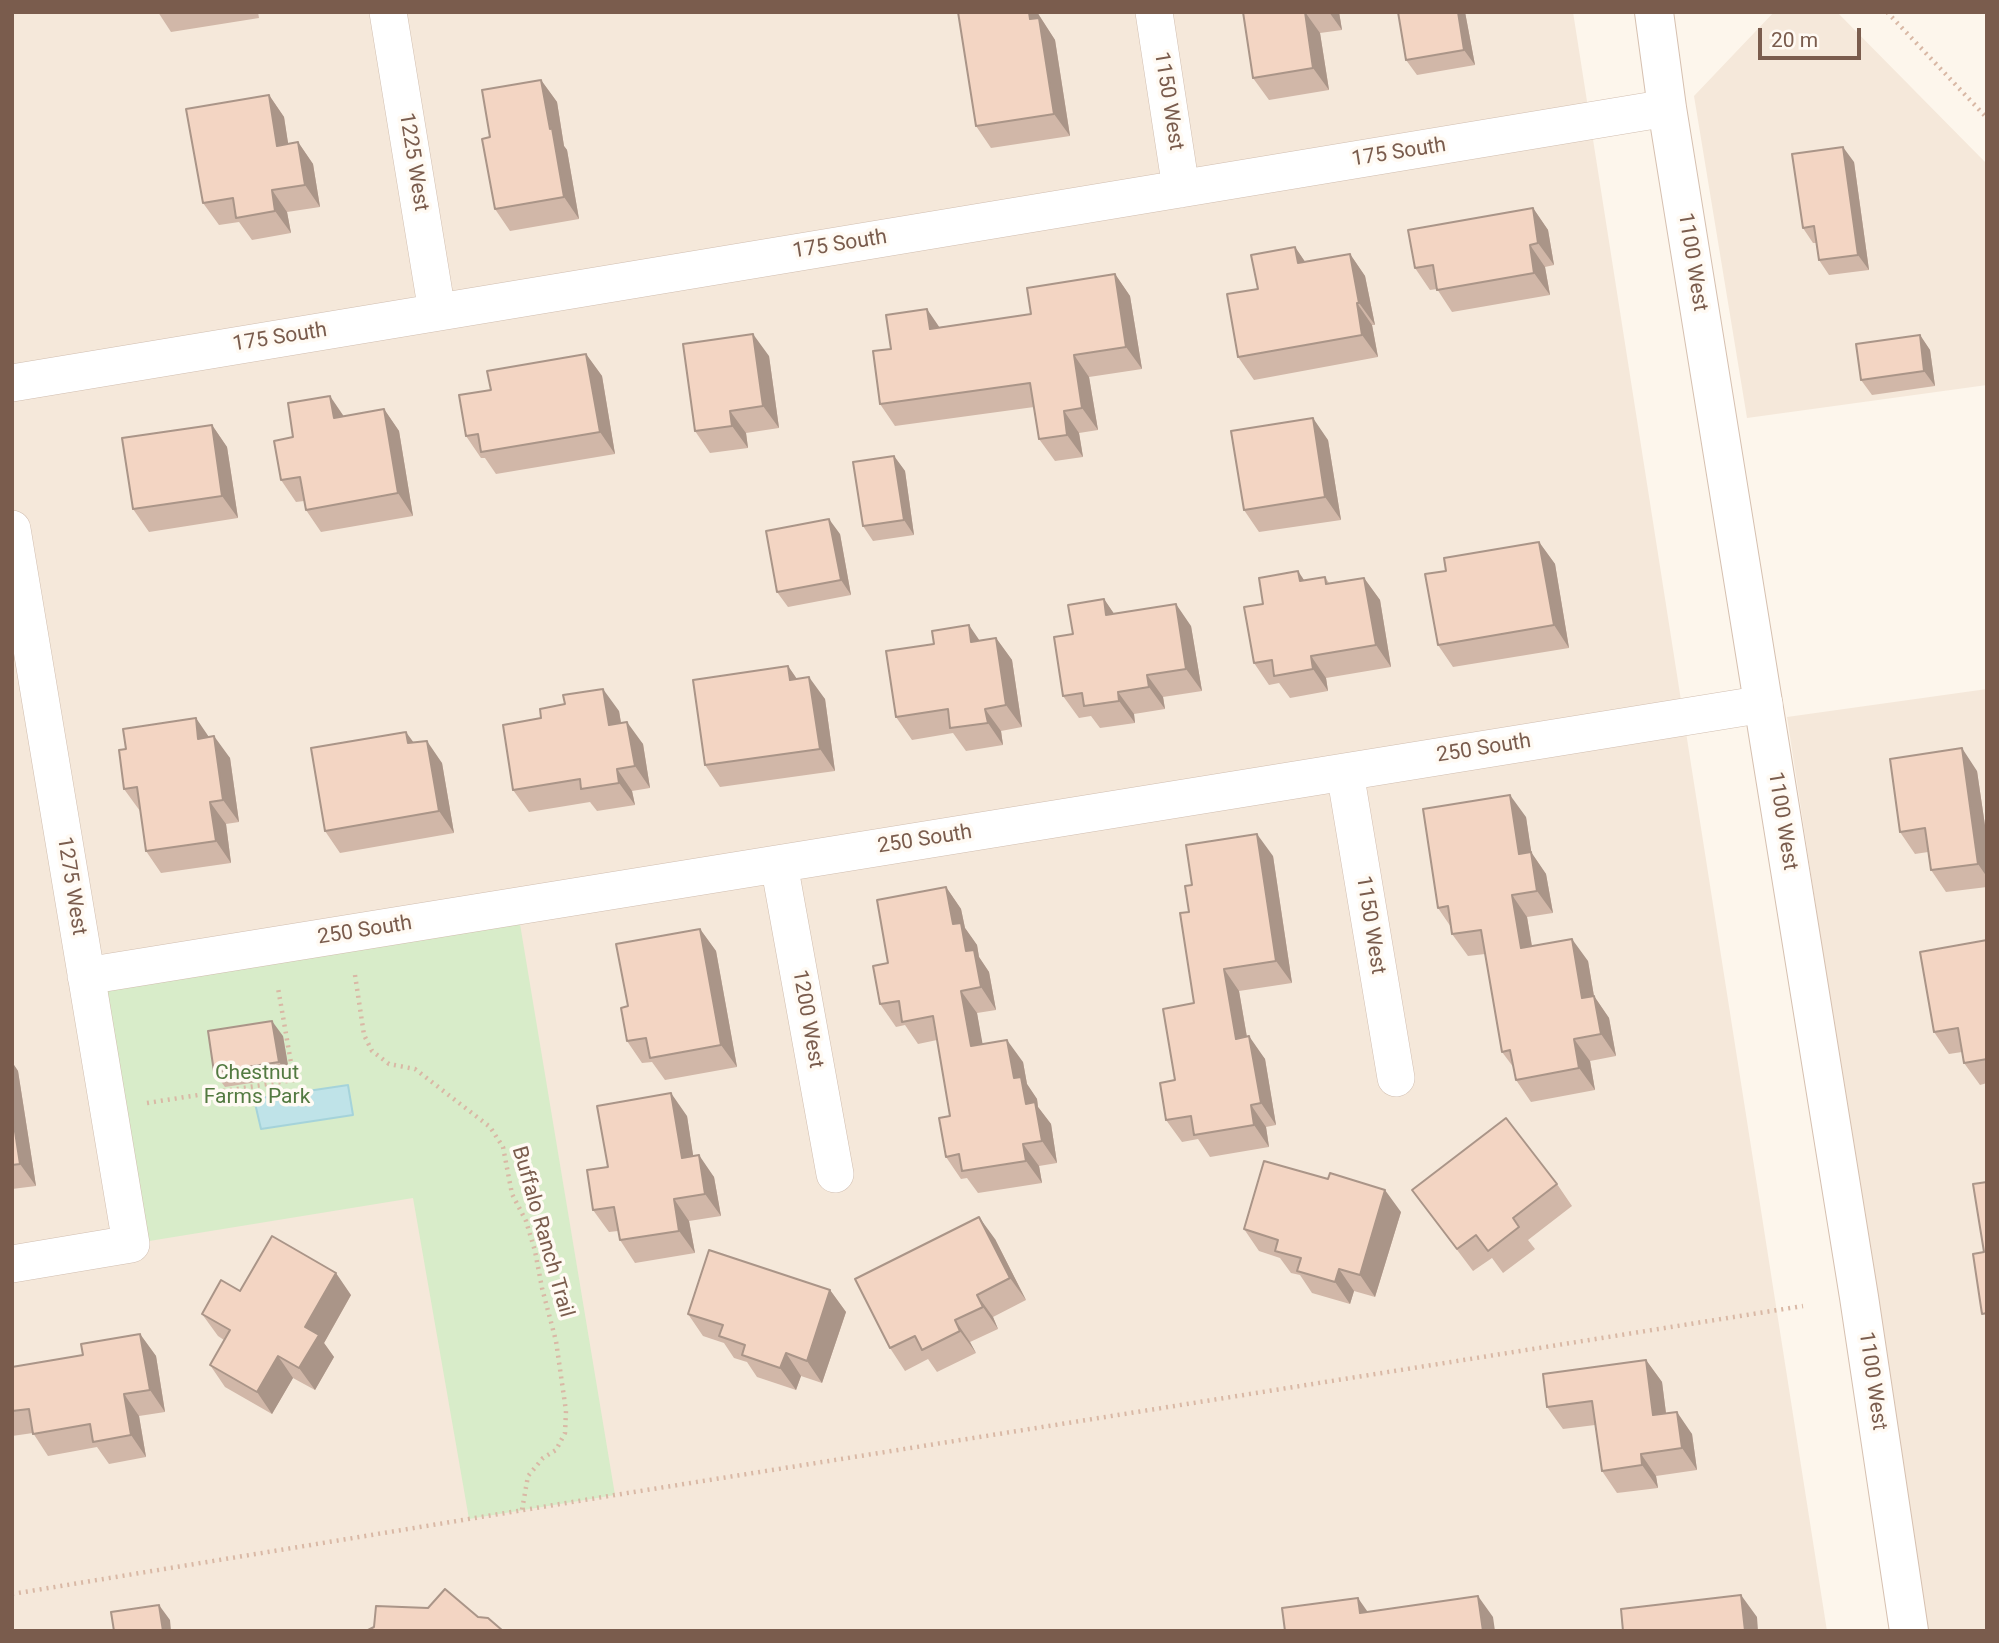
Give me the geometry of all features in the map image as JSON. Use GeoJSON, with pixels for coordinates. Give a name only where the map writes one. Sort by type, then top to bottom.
{"type":"FeatureCollection","features":[{"type":"Feature","properties":{"kind":"street","name":"1225 West"},"geometry":{"type":"LineString","coordinates":[[388,12],[437,312]]}},
{"type":"Feature","properties":{"kind":"street","name":"1150 West"},"geometry":{"type":"LineString","coordinates":[[1154,12],[1181,189]]}},
{"type":"Feature","properties":{"kind":"street","name":"1100 West"},"geometry":{"type":"LineString","coordinates":[[1654,12],[1667,108],[1859,1297],[1909,1631]]}},
{"type":"Feature","properties":{"kind":"street","name":"175 South"},"geometry":{"type":"LineString","coordinates":[[12,383],[1667,108]]}},
{"type":"Feature","properties":{"kind":"street","name":"1275 West"},"geometry":{"type":"LineString","coordinates":[[12,528],[131,1244],[12,1264]]}},
{"type":"Feature","properties":{"kind":"street","name":"250 South"},"geometry":{"type":"LineString","coordinates":[[86,976],[1763,704]]}},
{"type":"Feature","properties":{"kind":"street","name":"1150 West"},"geometry":{"type":"LineString","coordinates":[[1345,772],[1396,1078]]}},
{"type":"Feature","properties":{"kind":"street","name":"1200 West"},"geometry":{"type":"LineString","coordinates":[[779,864],[835,1174]]}},
{"type":"Feature","properties":{"kind":"path"},"geometry":{"type":"LineString","coordinates":[[1887,12],[1987,118]]}},
{"type":"Feature","properties":{"kind":"path","name":"Buffalo Ranch Trail"},"geometry":{"type":"LineString","coordinates":[[355,975],[364,1035],[372,1051],[389,1064],[415,1069],[490,1127],[503,1147],[512,1194],[526,1221],[535,1251],[556,1341],[566,1411],[565,1433],[556,1450],[543,1458],[528,1476],[522,1510]]}},
{"type":"Feature","properties":{"kind":"path"},"geometry":{"type":"LineString","coordinates":[[147,1102],[294,1080],[278,988]]}},
{"type":"Feature","properties":{"kind":"path"},"geometry":{"type":"LineString","coordinates":[[12,1594],[1803,1306]]}},
{"type":"Feature","properties":{"kind":"shaded area"},"geometry":{"type":"Polygon","coordinates":[[[12,12],[1573,12],[1827,1631],[12,1631],[12,12]]]}},
{"type":"Feature","properties":{"kind":"shaded area"},"geometry":{"type":"Polygon","coordinates":[[[1774,12],[1837,12],[1987,164],[1987,385],[1747,418],[1694,96],[1774,12]]]}},
{"type":"Feature","properties":{"kind":"shaded area"},"geometry":{"type":"Polygon","coordinates":[[[1987,689],[1987,1631],[1926,1631],[1787,717],[1987,689]]]}},
{"type":"Feature","properties":{"kind":"green space","name":"Chestnut Farms Park"},"geometry":{"type":"Polygon","coordinates":[[[517,906],[615,1495],[469,1519],[413,1198],[131,1244],[86,976],[517,906]]]}},
{"type":"Feature","properties":{"kind":"water"},"geometry":{"type":"Polygon","coordinates":[[[348,1085],[353,1115],[261,1129],[254,1099],[348,1085]]]}},
{"type":"Feature","properties":{"kind":"building"},"geometry":{"type":"Polygon","coordinates":[[[958,12],[1029,12],[1030,19],[1039,18],[1054,114],[976,126],[958,12]]]}},
{"type":"Feature","properties":{"kind":"building"},"geometry":{"type":"Polygon","coordinates":[[[1243,12],[1305,12],[1313,68],[1253,78],[1243,12]]]}},
{"type":"Feature","properties":{"kind":"building"},"geometry":{"type":"Polygon","coordinates":[[[1398,12],[1458,12],[1464,50],[1406,60],[1398,12]]]}},
{"type":"Feature","properties":{"kind":"building"},"geometry":{"type":"Polygon","coordinates":[[[541,80],[564,197],[495,209],[482,139],[490,137],[482,90],[541,80]]]}},
{"type":"Feature","properties":{"kind":"building"},"geometry":{"type":"Polygon","coordinates":[[[269,95],[277,146],[298,142],[305,185],[272,190],[275,211],[236,218],[233,198],[203,203],[186,109],[269,95]]]}},
{"type":"Feature","properties":{"kind":"building"},"geometry":{"type":"Polygon","coordinates":[[[1843,147],[1858,255],[1819,260],[1814,226],[1803,228],[1792,154],[1843,147]]]}},
{"type":"Feature","properties":{"kind":"building"},"geometry":{"type":"Polygon","coordinates":[[[1533,208],[1538,243],[1530,245],[1534,273],[1437,290],[1433,265],[1415,268],[1408,230],[1533,208]]]}},
{"type":"Feature","properties":{"kind":"building"},"geometry":{"type":"Polygon","coordinates":[[[1295,247],[1298,263],[1350,254],[1362,335],[1238,357],[1227,294],[1258,289],[1251,255],[1295,247]]]}},
{"type":"Feature","properties":{"kind":"building"},"geometry":{"type":"Polygon","coordinates":[[[1115,274],[1126,347],[1074,355],[1082,408],[1064,411],[1067,435],[1039,439],[1030,383],[880,404],[873,351],[891,349],[886,315],[927,309],[930,329],[1031,314],[1027,288],[1115,274]]]}},
{"type":"Feature","properties":{"kind":"building"},"geometry":{"type":"Polygon","coordinates":[[[753,334],[763,406],[730,411],[732,426],[695,431],[683,344],[753,334]]]}},
{"type":"Feature","properties":{"kind":"building"},"geometry":{"type":"Polygon","coordinates":[[[1920,335],[1924,371],[1861,380],[1856,344],[1920,335]]]}},
{"type":"Feature","properties":{"kind":"building"},"geometry":{"type":"Polygon","coordinates":[[[586,354],[600,432],[481,452],[478,434],[466,436],[459,395],[491,390],[487,371],[586,354]]]}},
{"type":"Feature","properties":{"kind":"building"},"geometry":{"type":"Polygon","coordinates":[[[330,396],[334,418],[384,409],[398,493],[306,510],[300,477],[281,480],[274,441],[293,437],[288,403],[330,396]]]}},
{"type":"Feature","properties":{"kind":"building"},"geometry":{"type":"Polygon","coordinates":[[[1313,418],[1325,497],[1244,510],[1231,431],[1313,418]]]}},
{"type":"Feature","properties":{"kind":"building"},"geometry":{"type":"Polygon","coordinates":[[[212,425],[222,496],[133,509],[122,438],[212,425]]]}},
{"type":"Feature","properties":{"kind":"building"},"geometry":{"type":"Polygon","coordinates":[[[894,456],[904,520],[863,526],[853,462],[894,456]]]}},
{"type":"Feature","properties":{"kind":"building"},"geometry":{"type":"Polygon","coordinates":[[[829,519],[841,580],[777,592],[766,531],[829,519]]]}},
{"type":"Feature","properties":{"kind":"building"},"geometry":{"type":"Polygon","coordinates":[[[1539,542],[1554,625],[1438,645],[1425,574],[1446,571],[1444,558],[1539,542]]]}},
{"type":"Feature","properties":{"kind":"building"},"geometry":{"type":"Polygon","coordinates":[[[1298,571],[1300,581],[1325,577],[1326,584],[1364,578],[1376,645],[1311,656],[1313,669],[1274,676],[1272,660],[1254,663],[1244,607],[1263,604],[1259,578],[1298,571]]]}},
{"type":"Feature","properties":{"kind":"building"},"geometry":{"type":"Polygon","coordinates":[[[1104,599],[1106,615],[1176,604],[1186,669],[1147,675],[1149,687],[1118,692],[1119,701],[1084,706],[1082,693],[1063,696],[1054,637],[1073,634],[1068,605],[1104,599]]]}},
{"type":"Feature","properties":{"kind":"building"},"geometry":{"type":"Polygon","coordinates":[[[969,625],[971,642],[996,638],[1006,705],[985,709],[988,723],[950,728],[948,709],[896,717],[886,651],[934,644],[932,631],[969,625]]]}},
{"type":"Feature","properties":{"kind":"building"},"geometry":{"type":"Polygon","coordinates":[[[788,666],[790,680],[809,677],[820,749],[705,765],[693,680],[788,666]]]}},
{"type":"Feature","properties":{"kind":"building"},"geometry":{"type":"Polygon","coordinates":[[[603,689],[609,725],[627,722],[635,766],[617,769],[619,783],[581,789],[580,779],[513,790],[503,725],[541,718],[540,709],[565,704],[563,695],[603,689]]]}},
{"type":"Feature","properties":{"kind":"building"},"geometry":{"type":"Polygon","coordinates":[[[196,718],[198,739],[214,736],[223,800],[210,802],[216,841],[146,851],[137,787],[124,789],[119,750],[126,749],[123,729],[196,718]]]}},
{"type":"Feature","properties":{"kind":"building"},"geometry":{"type":"Polygon","coordinates":[[[406,732],[408,743],[427,741],[439,811],[325,831],[311,748],[406,732]]]}},
{"type":"Feature","properties":{"kind":"building"},"geometry":{"type":"Polygon","coordinates":[[[1962,748],[1978,864],[1931,870],[1925,828],[1900,832],[1890,759],[1962,748]]]}},
{"type":"Feature","properties":{"kind":"building"},"geometry":{"type":"Polygon","coordinates":[[[1510,795],[1519,854],[1531,852],[1537,891],[1512,895],[1521,948],[1572,939],[1582,998],[1594,996],[1601,1034],[1574,1039],[1579,1068],[1516,1080],[1510,1050],[1502,1052],[1481,930],[1452,934],[1448,906],[1438,908],[1423,809],[1510,795]]]}},
{"type":"Feature","properties":{"kind":"building"},"geometry":{"type":"Polygon","coordinates":[[[1257,834],[1276,961],[1224,969],[1236,1039],[1249,1036],[1261,1103],[1251,1105],[1254,1125],[1194,1135],[1191,1116],[1166,1120],[1160,1083],[1175,1080],[1163,1009],[1194,1003],[1180,913],[1189,912],[1185,886],[1192,885],[1186,845],[1257,834]]]}},
{"type":"Feature","properties":{"kind":"building"},"geometry":{"type":"Polygon","coordinates":[[[946,887],[953,924],[961,923],[966,951],[974,950],[981,987],[961,991],[971,1046],[1007,1040],[1014,1078],[1021,1077],[1026,1104],[1035,1102],[1042,1141],[1023,1144],[1026,1161],[962,1171],[959,1154],[946,1157],[939,1118],[950,1116],[933,1016],[902,1022],[899,1001],[880,1004],[873,966],[888,963],[877,900],[946,887]]]}},
{"type":"Feature","properties":{"kind":"building"},"geometry":{"type":"Polygon","coordinates":[[[700,929],[721,1045],[650,1058],[646,1038],[627,1041],[621,1008],[628,1006],[616,944],[700,929]]]}},
{"type":"Feature","properties":{"kind":"building"},"geometry":{"type":"Polygon","coordinates":[[[1987,940],[1987,1059],[1964,1063],[1958,1028],[1934,1032],[1920,952],[1987,940]]]}},
{"type":"Feature","properties":{"kind":"building"},"geometry":{"type":"Polygon","coordinates":[[[272,1021],[279,1062],[214,1072],[208,1031],[272,1021]]]}},
{"type":"Feature","properties":{"kind":"building"},"geometry":{"type":"Polygon","coordinates":[[[671,1093],[682,1158],[699,1155],[705,1194],[674,1199],[679,1231],[620,1240],[614,1207],[593,1210],[587,1170],[608,1167],[597,1106],[671,1093]]]}},
{"type":"Feature","properties":{"kind":"building"},"geometry":{"type":"Polygon","coordinates":[[[12,1112],[20,1164],[12,1165],[12,1112]]]}},
{"type":"Feature","properties":{"kind":"building"},"geometry":{"type":"Polygon","coordinates":[[[1506,1118],[1557,1184],[1513,1218],[1519,1227],[1488,1251],[1476,1235],[1457,1249],[1412,1190],[1506,1118]]]}},
{"type":"Feature","properties":{"kind":"building"},"geometry":{"type":"Polygon","coordinates":[[[1264,1161],[1328,1179],[1330,1173],[1385,1190],[1360,1275],[1339,1269],[1335,1282],[1297,1271],[1301,1258],[1275,1251],[1278,1240],[1244,1229],[1264,1161]]]}},
{"type":"Feature","properties":{"kind":"building"},"geometry":{"type":"Polygon","coordinates":[[[1987,1182],[1987,1313],[1982,1314],[1973,1254],[1984,1252],[1973,1184],[1987,1182]]]}},
{"type":"Feature","properties":{"kind":"building"},"geometry":{"type":"Polygon","coordinates":[[[979,1217],[1010,1278],[977,1295],[983,1307],[955,1320],[960,1331],[922,1350],[915,1336],[890,1348],[855,1279],[979,1217]]]}},
{"type":"Feature","properties":{"kind":"building"},"geometry":{"type":"Polygon","coordinates":[[[272,1236],[336,1273],[305,1327],[319,1335],[299,1368],[278,1356],[257,1392],[210,1365],[230,1330],[202,1314],[221,1280],[240,1291],[272,1236]]]}},
{"type":"Feature","properties":{"kind":"building"},"geometry":{"type":"Polygon","coordinates":[[[709,1250],[830,1290],[807,1361],[786,1353],[780,1368],[742,1355],[745,1345],[719,1336],[723,1325],[688,1314],[709,1250]]]}},
{"type":"Feature","properties":{"kind":"building"},"geometry":{"type":"Polygon","coordinates":[[[140,1334],[150,1390],[124,1394],[131,1435],[93,1442],[90,1424],[33,1434],[29,1409],[12,1411],[12,1367],[83,1355],[81,1344],[140,1334]]]}},
{"type":"Feature","properties":{"kind":"building"},"geometry":{"type":"Polygon","coordinates":[[[1646,1360],[1653,1415],[1677,1412],[1682,1448],[1641,1454],[1642,1465],[1602,1471],[1592,1401],[1547,1407],[1543,1374],[1646,1360]]]}},
{"type":"Feature","properties":{"kind":"building"},"geometry":{"type":"Polygon","coordinates":[[[445,1589],[478,1617],[488,1618],[503,1631],[366,1631],[374,1627],[376,1606],[428,1608],[445,1589]]]}},
{"type":"Feature","properties":{"kind":"building"},"geometry":{"type":"Polygon","coordinates":[[[1741,1595],[1745,1631],[1623,1631],[1621,1609],[1741,1595]]]}},
{"type":"Feature","properties":{"kind":"building"},"geometry":{"type":"Polygon","coordinates":[[[1478,1596],[1483,1631],[1285,1631],[1282,1608],[1358,1598],[1360,1613],[1478,1596]]]}},
{"type":"Feature","properties":{"kind":"building"},"geometry":{"type":"Polygon","coordinates":[[[159,1605],[163,1631],[114,1631],[111,1612],[159,1605]]]}}]}
